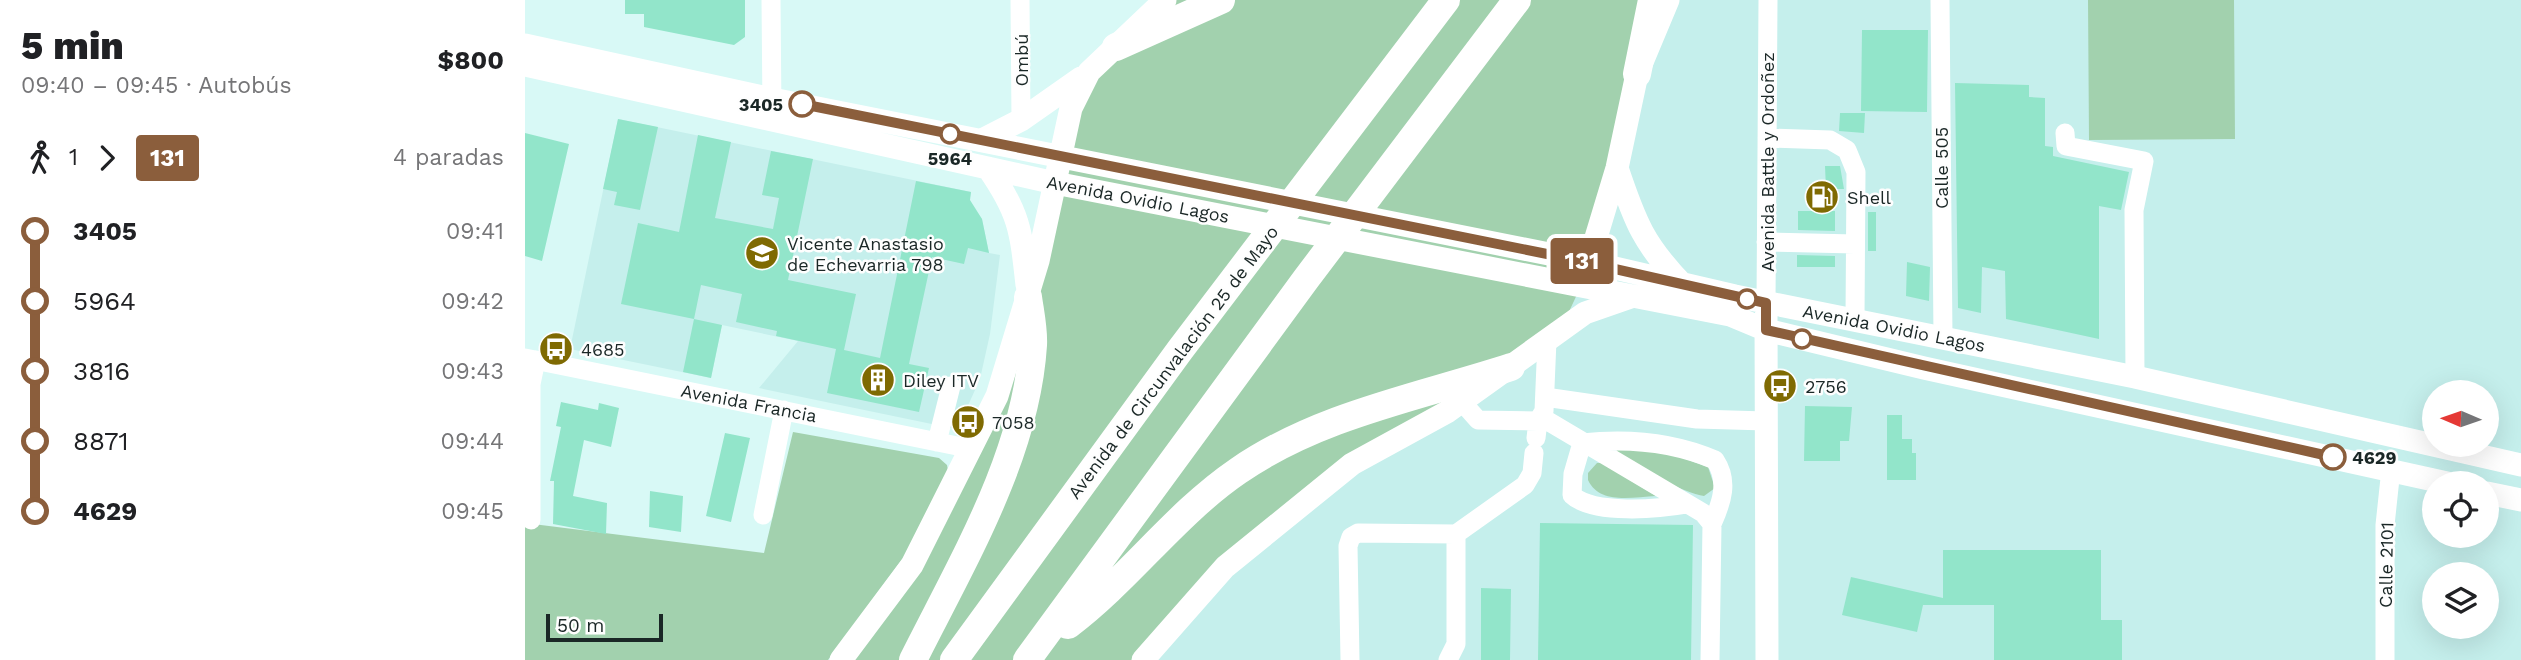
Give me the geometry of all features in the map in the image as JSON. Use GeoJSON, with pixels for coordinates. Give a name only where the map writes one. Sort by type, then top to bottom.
{"type":"FeatureCollection","features":[{"type":"Feature","properties":{"kind":"highway"},"geometry":{"type":"LineString","coordinates":[[1116,47],[1221,0]]}},
{"type":"Feature","properties":{"kind":"highway","name":"Avenida de Circunvalación 25 de Mayo"},"geometry":{"type":"LineString","coordinates":[[954,660],[1180,350],[1446,0]]}},
{"type":"Feature","properties":{"kind":"highway"},"geometry":{"type":"LineString","coordinates":[[1031,655],[1306,279],[1517,0]]}},
{"type":"Feature","properties":{"kind":"highway"},"geometry":{"type":"LineString","coordinates":[[1637,74],[1651,0]]}},
{"type":"Feature","properties":{"kind":"highway"},"geometry":{"type":"LineString","coordinates":[[913,660],[992,496],[1016,433],[1034,342],[1028,297]]}},
{"type":"Feature","properties":{"kind":"highway"},"geometry":{"type":"LineString","coordinates":[[1031,655],[1077,618],[1166,532],[1237,471],[1305,432],[1511,367]]}},
{"type":"Feature","properties":{"kind":"main road"},"geometry":{"type":"LineString","coordinates":[[982,140],[1059,97],[1165,0]]}},
{"type":"Feature","properties":{"kind":"main road"},"geometry":{"type":"LineString","coordinates":[[1553,335],[1581,286],[1617,168],[1637,74],[1668,0]]}},
{"type":"Feature","properties":{"kind":"main road","name":"Avenida Ovidio Lagos"},"geometry":{"type":"LineString","coordinates":[[525,45],[988,168],[1730,315],[1766,330],[2422,477]]}},
{"type":"Feature","properties":{"kind":"main road","name":"Avenida Ovidio Lagos"},"geometry":{"type":"LineString","coordinates":[[525,65],[772,109],[982,140],[1060,155],[1589,262],[1684,286],[2135,377],[2521,465]]}},
{"type":"Feature","properties":{"kind":"main road"},"geometry":{"type":"LineString","coordinates":[[841,660],[912,565],[997,396],[1028,297],[1071,108],[1089,72]]}},
{"type":"Feature","properties":{"kind":"main road"},"geometry":{"type":"LineString","coordinates":[[988,168],[1009,197],[1019,220],[1028,297]]}},
{"type":"Feature","properties":{"kind":"main road"},"geometry":{"type":"LineString","coordinates":[[1617,168],[1632,214],[1655,255],[1684,286]]}},
{"type":"Feature","properties":{"kind":"main road"},"geometry":{"type":"LineString","coordinates":[[1143,660],[1226,567],[1352,464],[1462,401],[1553,335],[1607,303],[1634,296]]}},
{"type":"Feature","properties":{"kind":"main road","name":"Avenida Battle y Ordoñez"},"geometry":{"type":"LineString","coordinates":[[1766,303],[1767,660]]}},
{"type":"Feature","properties":{"kind":"main road"},"geometry":{"type":"LineString","coordinates":[[2499,495],[2521,500]]}},
{"type":"Feature","properties":{"kind":"street"},"geometry":{"type":"LineString","coordinates":[[771,0],[772,109]]}},
{"type":"Feature","properties":{"kind":"street","name":"Ombú"},"geometry":{"type":"LineString","coordinates":[[1020,0],[1021,120]]}},
{"type":"Feature","properties":{"kind":"street","name":"Avenida Battle y Ordoñez"},"geometry":{"type":"LineString","coordinates":[[1766,303],[1768,0]]}},
{"type":"Feature","properties":{"kind":"street","name":"Calle 505"},"geometry":{"type":"LineString","coordinates":[[1940,0],[1943,337]]}},
{"type":"Feature","properties":{"kind":"street"},"geometry":{"type":"LineString","coordinates":[[2065,133],[2066,146],[2144,161],[2134,210],[2135,377]]}},
{"type":"Feature","properties":{"kind":"street"},"geometry":{"type":"LineString","coordinates":[[1767,138],[1830,140],[1847,150],[1856,172],[1854,319]]}},
{"type":"Feature","properties":{"kind":"street"},"geometry":{"type":"LineString","coordinates":[[1766,242],[1855,244]]}},
{"type":"Feature","properties":{"kind":"street"},"geometry":{"type":"LineString","coordinates":[[1350,660],[1348,545],[1351,537],[1358,533],[1456,534],[1525,485],[1532,473],[1553,335]]}},
{"type":"Feature","properties":{"kind":"street"},"geometry":{"type":"LineString","coordinates":[[531,359],[531,520]]}},
{"type":"Feature","properties":{"kind":"street","name":"Avenida Francia"},"geometry":{"type":"LineString","coordinates":[[531,359],[972,449]]}},
{"type":"Feature","properties":{"kind":"street"},"geometry":{"type":"LineString","coordinates":[[937,442],[951,386]]}},
{"type":"Feature","properties":{"kind":"street"},"geometry":{"type":"LineString","coordinates":[[1545,397],[1697,419],[1766,421]]}},
{"type":"Feature","properties":{"kind":"street"},"geometry":{"type":"LineString","coordinates":[[1462,401],[1478,420],[1582,443],[1631,441],[1687,450],[1716,460],[1722,470],[1724,488],[1712,524],[1710,660]]}},
{"type":"Feature","properties":{"kind":"street"},"geometry":{"type":"LineString","coordinates":[[763,515],[784,410]]}},
{"type":"Feature","properties":{"kind":"street"},"geometry":{"type":"LineString","coordinates":[[1582,443],[1573,474],[1572,495],[1581,504],[1606,508],[1687,504]]}},
{"type":"Feature","properties":{"kind":"street"},"geometry":{"type":"LineString","coordinates":[[1582,443],[1703,513],[1712,524]]}},
{"type":"Feature","properties":{"kind":"street","name":"Calle 2101"},"geometry":{"type":"LineString","coordinates":[[2385,660],[2385,525],[2391,469]]}},
{"type":"Feature","properties":{"kind":"street"},"geometry":{"type":"LineString","coordinates":[[1448,660],[1456,644],[1456,534]]}},
{"type":"Feature","properties":{"kind":"shaded area"},"geometry":{"type":"Polygon","coordinates":[[[1668,0],[2521,0],[2521,660],[1143,660],[1225,567],[1560,331],[1581,286],[1668,0]]]}},
{"type":"Feature","properties":{"kind":"shaded area"},"geometry":{"type":"Polygon","coordinates":[[[618,119],[971,192],[969,203],[982,219],[989,253],[1000,255],[990,334],[980,379],[961,421],[951,428],[759,388],[798,341],[722,325],[711,378],[570,349],[618,119]]]}},
{"type":"Feature","properties":{"kind":"green space"},"geometry":{"type":"Polygon","coordinates":[[[1165,0],[1668,0],[1581,286],[1560,331],[1352,464],[1225,567],[1143,660],[841,660],[972,449],[1071,108],[1165,0]]]}},
{"type":"Feature","properties":{"kind":"green space"},"geometry":{"type":"Polygon","coordinates":[[[2088,0],[2234,0],[2235,139],[2089,140],[2088,0]]]}},
{"type":"Feature","properties":{"kind":"green space"},"geometry":{"type":"Polygon","coordinates":[[[793,432],[939,458],[947,465],[949,476],[906,554],[828,660],[525,660],[525,523],[764,553],[793,432]]]}},
{"type":"Feature","properties":{"kind":"green space"},"geometry":{"type":"Polygon","coordinates":[[[1616,450],[1660,450],[1708,467],[1715,488],[1704,496],[1684,490],[1644,471],[1616,450]]]}},
{"type":"Feature","properties":{"kind":"green space"},"geometry":{"type":"Polygon","coordinates":[[[1597,463],[1602,463],[1656,496],[1617,498],[1600,493],[1588,480],[1588,473],[1597,463]]]}},
{"type":"Feature","properties":{"kind":"building"},"geometry":{"type":"Polygon","coordinates":[[[625,0],[745,0],[745,37],[734,45],[644,27],[644,14],[625,14],[625,0]]]}},
{"type":"Feature","properties":{"kind":"building"},"geometry":{"type":"Polygon","coordinates":[[[1862,30],[1928,30],[1927,112],[1861,111],[1862,30]]]}},
{"type":"Feature","properties":{"kind":"building"},"geometry":{"type":"Polygon","coordinates":[[[1955,83],[2029,85],[2029,97],[2045,98],[2045,146],[2053,147],[2053,156],[2129,172],[2121,210],[2099,206],[2099,339],[2006,319],[2005,271],[1982,267],[1981,313],[1958,308],[1955,83]]]}},
{"type":"Feature","properties":{"kind":"building"},"geometry":{"type":"Polygon","coordinates":[[[1840,113],[1865,113],[1864,133],[1839,131],[1840,113]]]}},
{"type":"Feature","properties":{"kind":"building"},"geometry":{"type":"Polygon","coordinates":[[[618,119],[658,127],[640,210],[614,205],[617,192],[603,189],[618,119]]]}},
{"type":"Feature","properties":{"kind":"building"},"geometry":{"type":"Polygon","coordinates":[[[525,133],[569,144],[542,261],[525,256],[525,133]]]}},
{"type":"Feature","properties":{"kind":"building"},"geometry":{"type":"Polygon","coordinates":[[[698,135],[731,142],[715,218],[773,229],[779,198],[762,195],[771,151],[813,159],[788,280],[856,294],[844,350],[880,358],[916,181],[971,192],[970,200],[982,219],[989,253],[968,248],[964,264],[932,257],[909,364],[929,368],[919,412],[827,393],[836,349],[776,336],[777,331],[736,322],[742,294],[701,285],[694,319],[621,304],[638,223],[679,232],[698,135]]]}},
{"type":"Feature","properties":{"kind":"building"},"geometry":{"type":"Polygon","coordinates":[[[1825,166],[1840,166],[1844,189],[1826,189],[1825,166]]]}},
{"type":"Feature","properties":{"kind":"building"},"geometry":{"type":"Polygon","coordinates":[[[1798,211],[1835,211],[1835,231],[1798,230],[1798,211]]]}},
{"type":"Feature","properties":{"kind":"building"},"geometry":{"type":"Polygon","coordinates":[[[1868,212],[1876,212],[1876,251],[1868,251],[1868,212]]]}},
{"type":"Feature","properties":{"kind":"building"},"geometry":{"type":"Polygon","coordinates":[[[1797,255],[1835,256],[1835,267],[1797,267],[1797,255]]]}},
{"type":"Feature","properties":{"kind":"building"},"geometry":{"type":"Polygon","coordinates":[[[1907,262],[1930,267],[1929,301],[1906,296],[1907,262]]]}},
{"type":"Feature","properties":{"kind":"building"},"geometry":{"type":"Polygon","coordinates":[[[694,319],[722,325],[711,378],[683,372],[694,319]]]}},
{"type":"Feature","properties":{"kind":"building"},"geometry":{"type":"Polygon","coordinates":[[[561,402],[598,410],[599,403],[619,408],[611,447],[584,440],[573,496],[607,503],[606,534],[553,524],[554,481],[550,481],[561,427],[556,426],[561,402]]]}},
{"type":"Feature","properties":{"kind":"building"},"geometry":{"type":"Polygon","coordinates":[[[1805,406],[1852,407],[1849,441],[1840,441],[1840,461],[1804,461],[1805,406]]]}},
{"type":"Feature","properties":{"kind":"building"},"geometry":{"type":"Polygon","coordinates":[[[1887,415],[1902,415],[1902,439],[1912,439],[1912,453],[1916,453],[1916,480],[1887,480],[1887,415]]]}},
{"type":"Feature","properties":{"kind":"building"},"geometry":{"type":"Polygon","coordinates":[[[725,433],[750,438],[731,522],[706,516],[725,433]]]}},
{"type":"Feature","properties":{"kind":"building"},"geometry":{"type":"Polygon","coordinates":[[[650,491],[683,496],[681,532],[649,527],[650,491]]]}},
{"type":"Feature","properties":{"kind":"building"},"geometry":{"type":"Polygon","coordinates":[[[1540,523],[1693,525],[1691,660],[1538,660],[1540,523]]]}},
{"type":"Feature","properties":{"kind":"building"},"geometry":{"type":"Polygon","coordinates":[[[1943,550],[2101,550],[2101,620],[2122,620],[2122,660],[1994,660],[1994,605],[1923,605],[1917,632],[1842,615],[1851,577],[1943,598],[1943,550]]]}},
{"type":"Feature","properties":{"kind":"building"},"geometry":{"type":"Polygon","coordinates":[[[1481,588],[1511,589],[1510,660],[1481,660],[1481,588]]]}},
{"type":"Feature","properties":{"kind":"bus line","name":"131"},"geometry":{"type":"LineString","coordinates":[[802,104],[1589,262],[1766,303],[1766,330],[1924,368],[2333,457]]}},
{"type":"Feature","properties":{"kind":"place","name":"3405"},"geometry":{"type":"Point","coordinates":[802,104]}},
{"type":"Feature","properties":{"kind":"place","name":"5964"},"geometry":{"type":"Point","coordinates":[950,134]}},
{"type":"Feature","properties":{"kind":"place","name":"Shell"},"geometry":{"type":"Point","coordinates":[1822,197]}},
{"type":"Feature","properties":{"kind":"place","name":"Vicente Anastasio de Echevarria 798"},"geometry":{"type":"Point","coordinates":[762,253]}},
{"type":"Feature","properties":{"kind":"place","name":"4685"},"geometry":{"type":"Point","coordinates":[556,349]}},
{"type":"Feature","properties":{"kind":"place","name":"Diley ITV"},"geometry":{"type":"Point","coordinates":[878,380]}},
{"type":"Feature","properties":{"kind":"place","name":"2756"},"geometry":{"type":"Point","coordinates":[1780,386]}},
{"type":"Feature","properties":{"kind":"place","name":"7058"},"geometry":{"type":"Point","coordinates":[968,422]}},
{"type":"Feature","properties":{"kind":"place","name":"4629"},"geometry":{"type":"Point","coordinates":[2333,457]}}]}
